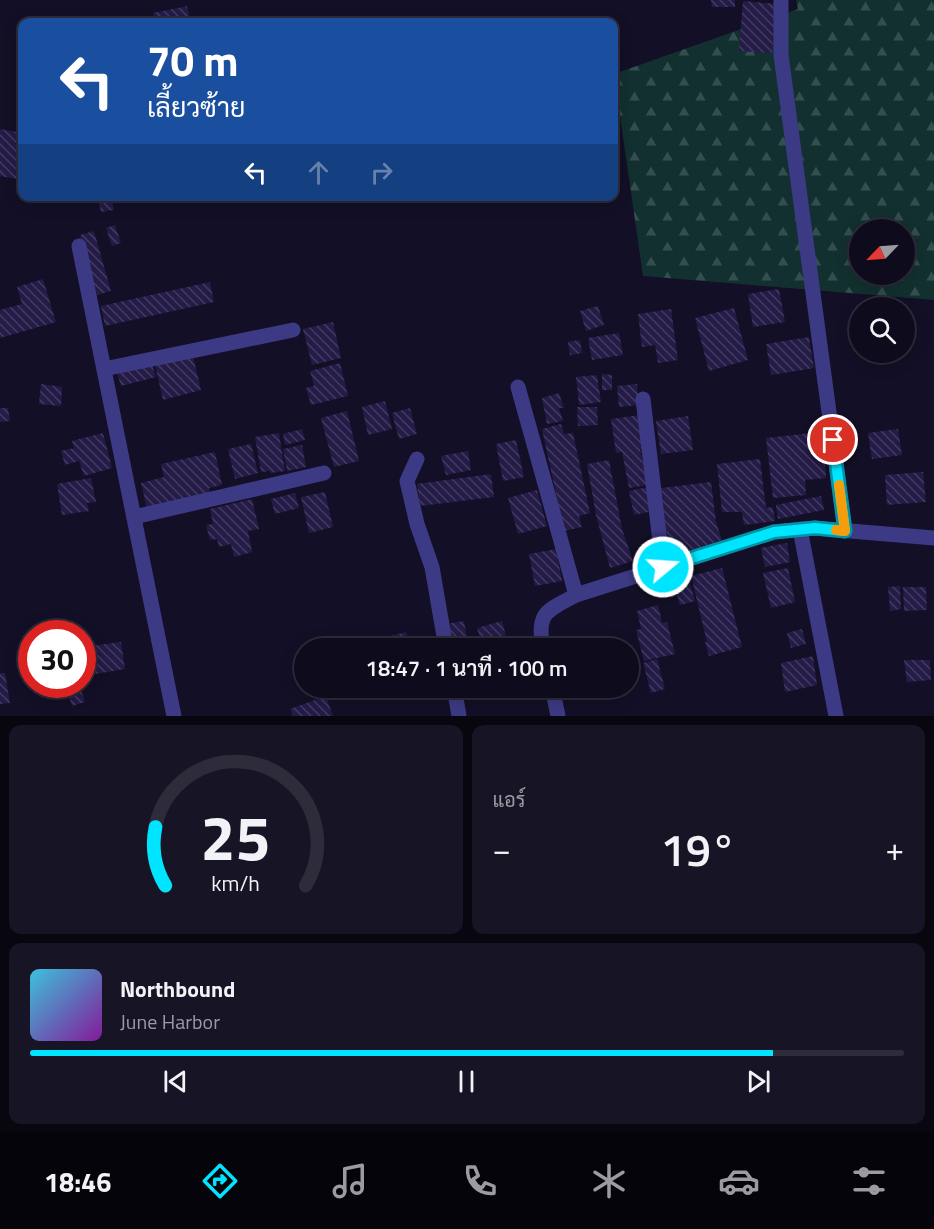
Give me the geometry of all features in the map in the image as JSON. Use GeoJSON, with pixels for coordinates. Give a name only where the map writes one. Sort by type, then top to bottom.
{"type":"FeatureCollection","features":[{"type":"Feature","properties":{"kind":"street"},"geometry":{"type":"LineString","coordinates":[[781,0],[781,55],[845,531]]}},
{"type":"Feature","properties":{"kind":"street"},"geometry":{"type":"LineString","coordinates":[[79,246],[174,716]]}},
{"type":"Feature","properties":{"kind":"street"},"geometry":{"type":"LineString","coordinates":[[104,369],[293,330]]}},
{"type":"Feature","properties":{"kind":"street"},"geometry":{"type":"LineString","coordinates":[[518,387],[576,595]]}},
{"type":"Feature","properties":{"kind":"street"},"geometry":{"type":"LineString","coordinates":[[643,399],[663,567]]}},
{"type":"Feature","properties":{"kind":"street"},"geometry":{"type":"LineString","coordinates":[[417,459],[407,481],[417,524],[432,567],[444,638]]}},
{"type":"Feature","properties":{"kind":"street"},"geometry":{"type":"LineString","coordinates":[[134,517],[324,473]]}},
{"type":"Feature","properties":{"kind":"street"},"geometry":{"type":"LineString","coordinates":[[541,638],[542,619],[552,608],[576,595],[774,532],[815,528],[934,538]]}},
{"type":"Feature","properties":{"kind":"street"},"geometry":{"type":"LineString","coordinates":[[800,530],[836,716]]}},
{"type":"Feature","properties":{"kind":"street"},"geometry":{"type":"LineString","coordinates":[[456,698],[459,716]]}},
{"type":"Feature","properties":{"kind":"street"},"geometry":{"type":"LineString","coordinates":[[554,698],[558,716]]}},
{"type":"Feature","properties":{"kind":"green space"},"geometry":{"type":"Polygon","coordinates":[[[796,0],[934,0],[934,300],[643,276],[618,102],[618,73],[798,9],[796,0]]]}},
{"type":"Feature","properties":{"kind":"building"},"geometry":{"type":"Polygon","coordinates":[[[711,0],[735,0],[735,7],[712,7],[711,0]]]}},
{"type":"Feature","properties":{"kind":"building"},"geometry":{"type":"Polygon","coordinates":[[[743,1],[776,4],[772,53],[739,51],[743,1]]]}},
{"type":"Feature","properties":{"kind":"building"},"geometry":{"type":"Polygon","coordinates":[[[187,6],[190,18],[154,18],[153,13],[187,6]]]}},
{"type":"Feature","properties":{"kind":"building"},"geometry":{"type":"Polygon","coordinates":[[[0,129],[18,132],[16,179],[0,176],[0,129]]]}},
{"type":"Feature","properties":{"kind":"building"},"geometry":{"type":"Polygon","coordinates":[[[98,201],[112,201],[114,210],[101,212],[98,201]]]}},
{"type":"Feature","properties":{"kind":"building"},"geometry":{"type":"Polygon","coordinates":[[[115,225],[121,243],[112,246],[106,228],[115,225]]]}},
{"type":"Feature","properties":{"kind":"building"},"geometry":{"type":"Polygon","coordinates":[[[94,231],[111,291],[97,295],[80,235],[94,231]]]}},
{"type":"Feature","properties":{"kind":"building"},"geometry":{"type":"Polygon","coordinates":[[[43,279],[56,322],[0,338],[0,310],[22,304],[17,287],[43,279]]]}},
{"type":"Feature","properties":{"kind":"building"},"geometry":{"type":"Polygon","coordinates":[[[210,282],[214,302],[105,326],[101,306],[210,282]]]}},
{"type":"Feature","properties":{"kind":"building"},"geometry":{"type":"Polygon","coordinates":[[[779,289],[785,322],[753,327],[748,294],[779,289]]]}},
{"type":"Feature","properties":{"kind":"building"},"geometry":{"type":"Polygon","coordinates":[[[598,306],[604,325],[586,331],[580,311],[598,306]]]}},
{"type":"Feature","properties":{"kind":"building"},"geometry":{"type":"Polygon","coordinates":[[[734,308],[748,360],[709,371],[695,318],[734,308]]]}},
{"type":"Feature","properties":{"kind":"building"},"geometry":{"type":"Polygon","coordinates":[[[671,309],[678,360],[658,363],[655,345],[642,347],[638,314],[671,309]]]}},
{"type":"Feature","properties":{"kind":"building"},"geometry":{"type":"Polygon","coordinates":[[[333,322],[341,358],[312,365],[303,329],[333,322]]]}},
{"type":"Feature","properties":{"kind":"building"},"geometry":{"type":"Polygon","coordinates":[[[619,333],[623,355],[592,360],[588,338],[619,333]]]}},
{"type":"Feature","properties":{"kind":"building"},"geometry":{"type":"Polygon","coordinates":[[[809,337],[814,368],[771,375],[766,344],[809,337]]]}},
{"type":"Feature","properties":{"kind":"building"},"geometry":{"type":"Polygon","coordinates":[[[580,340],[582,353],[570,355],[568,342],[580,340]]]}},
{"type":"Feature","properties":{"kind":"building"},"geometry":{"type":"Polygon","coordinates":[[[193,356],[201,390],[163,400],[155,365],[193,356]]]}},
{"type":"Feature","properties":{"kind":"building"},"geometry":{"type":"Polygon","coordinates":[[[340,363],[348,396],[311,405],[306,388],[314,386],[310,371],[340,363]]]}},
{"type":"Feature","properties":{"kind":"building"},"geometry":{"type":"Polygon","coordinates":[[[152,364],[156,377],[121,386],[117,373],[152,364]]]}},
{"type":"Feature","properties":{"kind":"building"},"geometry":{"type":"Polygon","coordinates":[[[602,374],[612,375],[612,390],[602,390],[602,374]]]}},
{"type":"Feature","properties":{"kind":"building"},"geometry":{"type":"Polygon","coordinates":[[[597,375],[601,402],[579,405],[576,377],[597,375]]]}},
{"type":"Feature","properties":{"kind":"building"},"geometry":{"type":"Polygon","coordinates":[[[41,384],[62,387],[61,406],[39,404],[41,384]]]}},
{"type":"Feature","properties":{"kind":"building"},"geometry":{"type":"Polygon","coordinates":[[[637,384],[639,405],[619,407],[617,386],[637,384]]]}},
{"type":"Feature","properties":{"kind":"building"},"geometry":{"type":"Polygon","coordinates":[[[559,393],[564,408],[559,408],[563,421],[547,424],[542,398],[559,393]]]}},
{"type":"Feature","properties":{"kind":"building"},"geometry":{"type":"Polygon","coordinates":[[[385,401],[392,429],[368,435],[362,407],[385,401]]]}},
{"type":"Feature","properties":{"kind":"building"},"geometry":{"type":"Polygon","coordinates":[[[577,407],[597,407],[598,425],[578,426],[577,407]]]}},
{"type":"Feature","properties":{"kind":"building"},"geometry":{"type":"Polygon","coordinates":[[[0,408],[8,408],[10,421],[0,422],[0,408]]]}},
{"type":"Feature","properties":{"kind":"building"},"geometry":{"type":"Polygon","coordinates":[[[410,408],[417,434],[399,439],[392,413],[410,408]]]}},
{"type":"Feature","properties":{"kind":"building"},"geometry":{"type":"Polygon","coordinates":[[[347,411],[359,461],[334,467],[321,418],[347,411]]]}},
{"type":"Feature","properties":{"kind":"building"},"geometry":{"type":"Polygon","coordinates":[[[640,415],[645,448],[640,449],[647,485],[629,488],[622,452],[616,453],[611,419],[640,415]]]}},
{"type":"Feature","properties":{"kind":"building"},"geometry":{"type":"Polygon","coordinates":[[[688,416],[693,450],[661,454],[656,421],[688,416]]]}},
{"type":"Feature","properties":{"kind":"building"},"geometry":{"type":"Polygon","coordinates":[[[561,424],[564,434],[573,433],[590,513],[579,516],[582,527],[564,531],[542,429],[561,424]]]}},
{"type":"Feature","properties":{"kind":"building"},"geometry":{"type":"Polygon","coordinates":[[[302,429],[305,440],[285,445],[283,434],[302,429]]]}},
{"type":"Feature","properties":{"kind":"building"},"geometry":{"type":"Polygon","coordinates":[[[898,429],[902,455],[872,459],[868,433],[898,429]]]}},
{"type":"Feature","properties":{"kind":"building"},"geometry":{"type":"Polygon","coordinates":[[[829,431],[832,459],[825,460],[826,478],[805,480],[806,495],[773,498],[766,438],[829,431]]]}},
{"type":"Feature","properties":{"kind":"building"},"geometry":{"type":"Polygon","coordinates":[[[103,433],[112,468],[84,476],[79,461],[65,465],[61,451],[74,448],[72,441],[103,433]]]}},
{"type":"Feature","properties":{"kind":"building"},"geometry":{"type":"Polygon","coordinates":[[[279,433],[285,471],[261,472],[255,437],[279,433]]]}},
{"type":"Feature","properties":{"kind":"building"},"geometry":{"type":"Polygon","coordinates":[[[516,440],[524,477],[503,481],[496,444],[516,440]]]}},
{"type":"Feature","properties":{"kind":"building"},"geometry":{"type":"Polygon","coordinates":[[[251,444],[258,473],[235,479],[228,449],[251,444]]]}},
{"type":"Feature","properties":{"kind":"building"},"geometry":{"type":"Polygon","coordinates":[[[302,445],[306,467],[287,471],[283,449],[302,445]]]}},
{"type":"Feature","properties":{"kind":"building"},"geometry":{"type":"Polygon","coordinates":[[[468,451],[471,470],[446,475],[441,456],[468,451]]]}},
{"type":"Feature","properties":{"kind":"building"},"geometry":{"type":"Polygon","coordinates":[[[215,452],[222,485],[209,488],[211,497],[148,513],[141,483],[164,477],[161,464],[215,452]]]}},
{"type":"Feature","properties":{"kind":"building"},"geometry":{"type":"Polygon","coordinates":[[[760,459],[766,508],[773,507],[775,521],[744,525],[742,512],[722,512],[717,464],[760,459]]]}},
{"type":"Feature","properties":{"kind":"building"},"geometry":{"type":"Polygon","coordinates":[[[609,460],[622,529],[633,561],[610,568],[596,515],[587,464],[609,460]]]}},
{"type":"Feature","properties":{"kind":"building"},"geometry":{"type":"Polygon","coordinates":[[[923,472],[926,502],[887,505],[885,475],[923,472]]]}},
{"type":"Feature","properties":{"kind":"building"},"geometry":{"type":"Polygon","coordinates":[[[491,474],[494,497],[420,506],[417,484],[491,474]]]}},
{"type":"Feature","properties":{"kind":"building"},"geometry":{"type":"Polygon","coordinates":[[[91,478],[96,502],[87,503],[89,511],[62,515],[57,484],[91,478]]]}},
{"type":"Feature","properties":{"kind":"building"},"geometry":{"type":"Polygon","coordinates":[[[711,482],[716,522],[722,540],[671,557],[661,488],[711,482]]]}},
{"type":"Feature","properties":{"kind":"building"},"geometry":{"type":"Polygon","coordinates":[[[649,487],[653,511],[634,515],[629,491],[649,487]]]}},
{"type":"Feature","properties":{"kind":"building"},"geometry":{"type":"Polygon","coordinates":[[[537,490],[547,526],[518,534],[508,498],[537,490]]]}},
{"type":"Feature","properties":{"kind":"building"},"geometry":{"type":"Polygon","coordinates":[[[325,492],[333,527],[309,533],[301,497],[325,492]]]}},
{"type":"Feature","properties":{"kind":"building"},"geometry":{"type":"Polygon","coordinates":[[[295,493],[299,508],[275,514],[271,499],[295,493]]]}},
{"type":"Feature","properties":{"kind":"building"},"geometry":{"type":"Polygon","coordinates":[[[821,496],[824,510],[778,519],[776,505],[821,496]]]}},
{"type":"Feature","properties":{"kind":"building"},"geometry":{"type":"Polygon","coordinates":[[[252,499],[259,529],[248,531],[252,552],[234,557],[231,544],[219,547],[217,539],[210,540],[206,525],[213,524],[210,509],[252,499]]]}},
{"type":"Feature","properties":{"kind":"building"},"geometry":{"type":"Polygon","coordinates":[[[787,543],[790,562],[765,567],[761,548],[787,543]]]}},
{"type":"Feature","properties":{"kind":"building"},"geometry":{"type":"Polygon","coordinates":[[[556,549],[562,581],[535,586],[529,554],[556,549]]]}},
{"type":"Feature","properties":{"kind":"building"},"geometry":{"type":"Polygon","coordinates":[[[722,568],[742,647],[709,656],[691,576],[722,568]]]}},
{"type":"Feature","properties":{"kind":"building"},"geometry":{"type":"Polygon","coordinates":[[[788,568],[795,602],[771,608],[763,573],[788,568]]]}},
{"type":"Feature","properties":{"kind":"building"},"geometry":{"type":"Polygon","coordinates":[[[690,583],[695,601],[680,605],[675,587],[690,583]]]}},
{"type":"Feature","properties":{"kind":"building"},"geometry":{"type":"Polygon","coordinates":[[[900,586],[901,609],[890,611],[888,587],[900,586]]]}},
{"type":"Feature","properties":{"kind":"building"},"geometry":{"type":"Polygon","coordinates":[[[903,587],[926,587],[927,610],[904,611],[903,587]]]}},
{"type":"Feature","properties":{"kind":"building"},"geometry":{"type":"Polygon","coordinates":[[[658,605],[662,623],[667,622],[675,654],[644,661],[636,630],[641,629],[637,611],[658,605]]]}},
{"type":"Feature","properties":{"kind":"building"},"geometry":{"type":"Polygon","coordinates":[[[464,621],[467,638],[448,638],[446,624],[464,621]]]}},
{"type":"Feature","properties":{"kind":"building"},"geometry":{"type":"Polygon","coordinates":[[[502,621],[506,638],[480,638],[477,628],[502,621]]]}},
{"type":"Feature","properties":{"kind":"building"},"geometry":{"type":"Polygon","coordinates":[[[802,629],[806,644],[791,648],[787,633],[802,629]]]}},
{"type":"Feature","properties":{"kind":"building"},"geometry":{"type":"Polygon","coordinates":[[[406,632],[408,638],[387,638],[406,632]]]}},
{"type":"Feature","properties":{"kind":"building"},"geometry":{"type":"Polygon","coordinates":[[[121,642],[125,669],[96,674],[96,645],[121,642]]]}},
{"type":"Feature","properties":{"kind":"building"},"geometry":{"type":"Polygon","coordinates":[[[813,656],[817,685],[785,692],[781,663],[813,656]]]}},
{"type":"Feature","properties":{"kind":"building"},"geometry":{"type":"Polygon","coordinates":[[[657,659],[665,689],[651,693],[643,663],[657,659]]]}},
{"type":"Feature","properties":{"kind":"building"},"geometry":{"type":"Polygon","coordinates":[[[904,660],[930,660],[931,680],[907,682],[904,660]]]}},
{"type":"Feature","properties":{"kind":"building"},"geometry":{"type":"Polygon","coordinates":[[[0,673],[5,673],[10,703],[0,704],[0,673]]]}},
{"type":"Feature","properties":{"kind":"building"},"geometry":{"type":"Polygon","coordinates":[[[70,698],[84,698],[85,702],[72,706],[70,698]]]}},
{"type":"Feature","properties":{"kind":"building"},"geometry":{"type":"Polygon","coordinates":[[[327,698],[333,716],[293,716],[290,709],[327,698]]]}},
{"type":"Feature","properties":{"kind":"slow traffic"},"geometry":{"type":"LineString","coordinates":[[836,530],[845,531],[839,485]]}},
{"type":"Feature","properties":{"kind":"route"},"geometry":{"type":"LineString","coordinates":[[663,567],[774,532],[815,528],[845,531],[833,440]]}}]}
